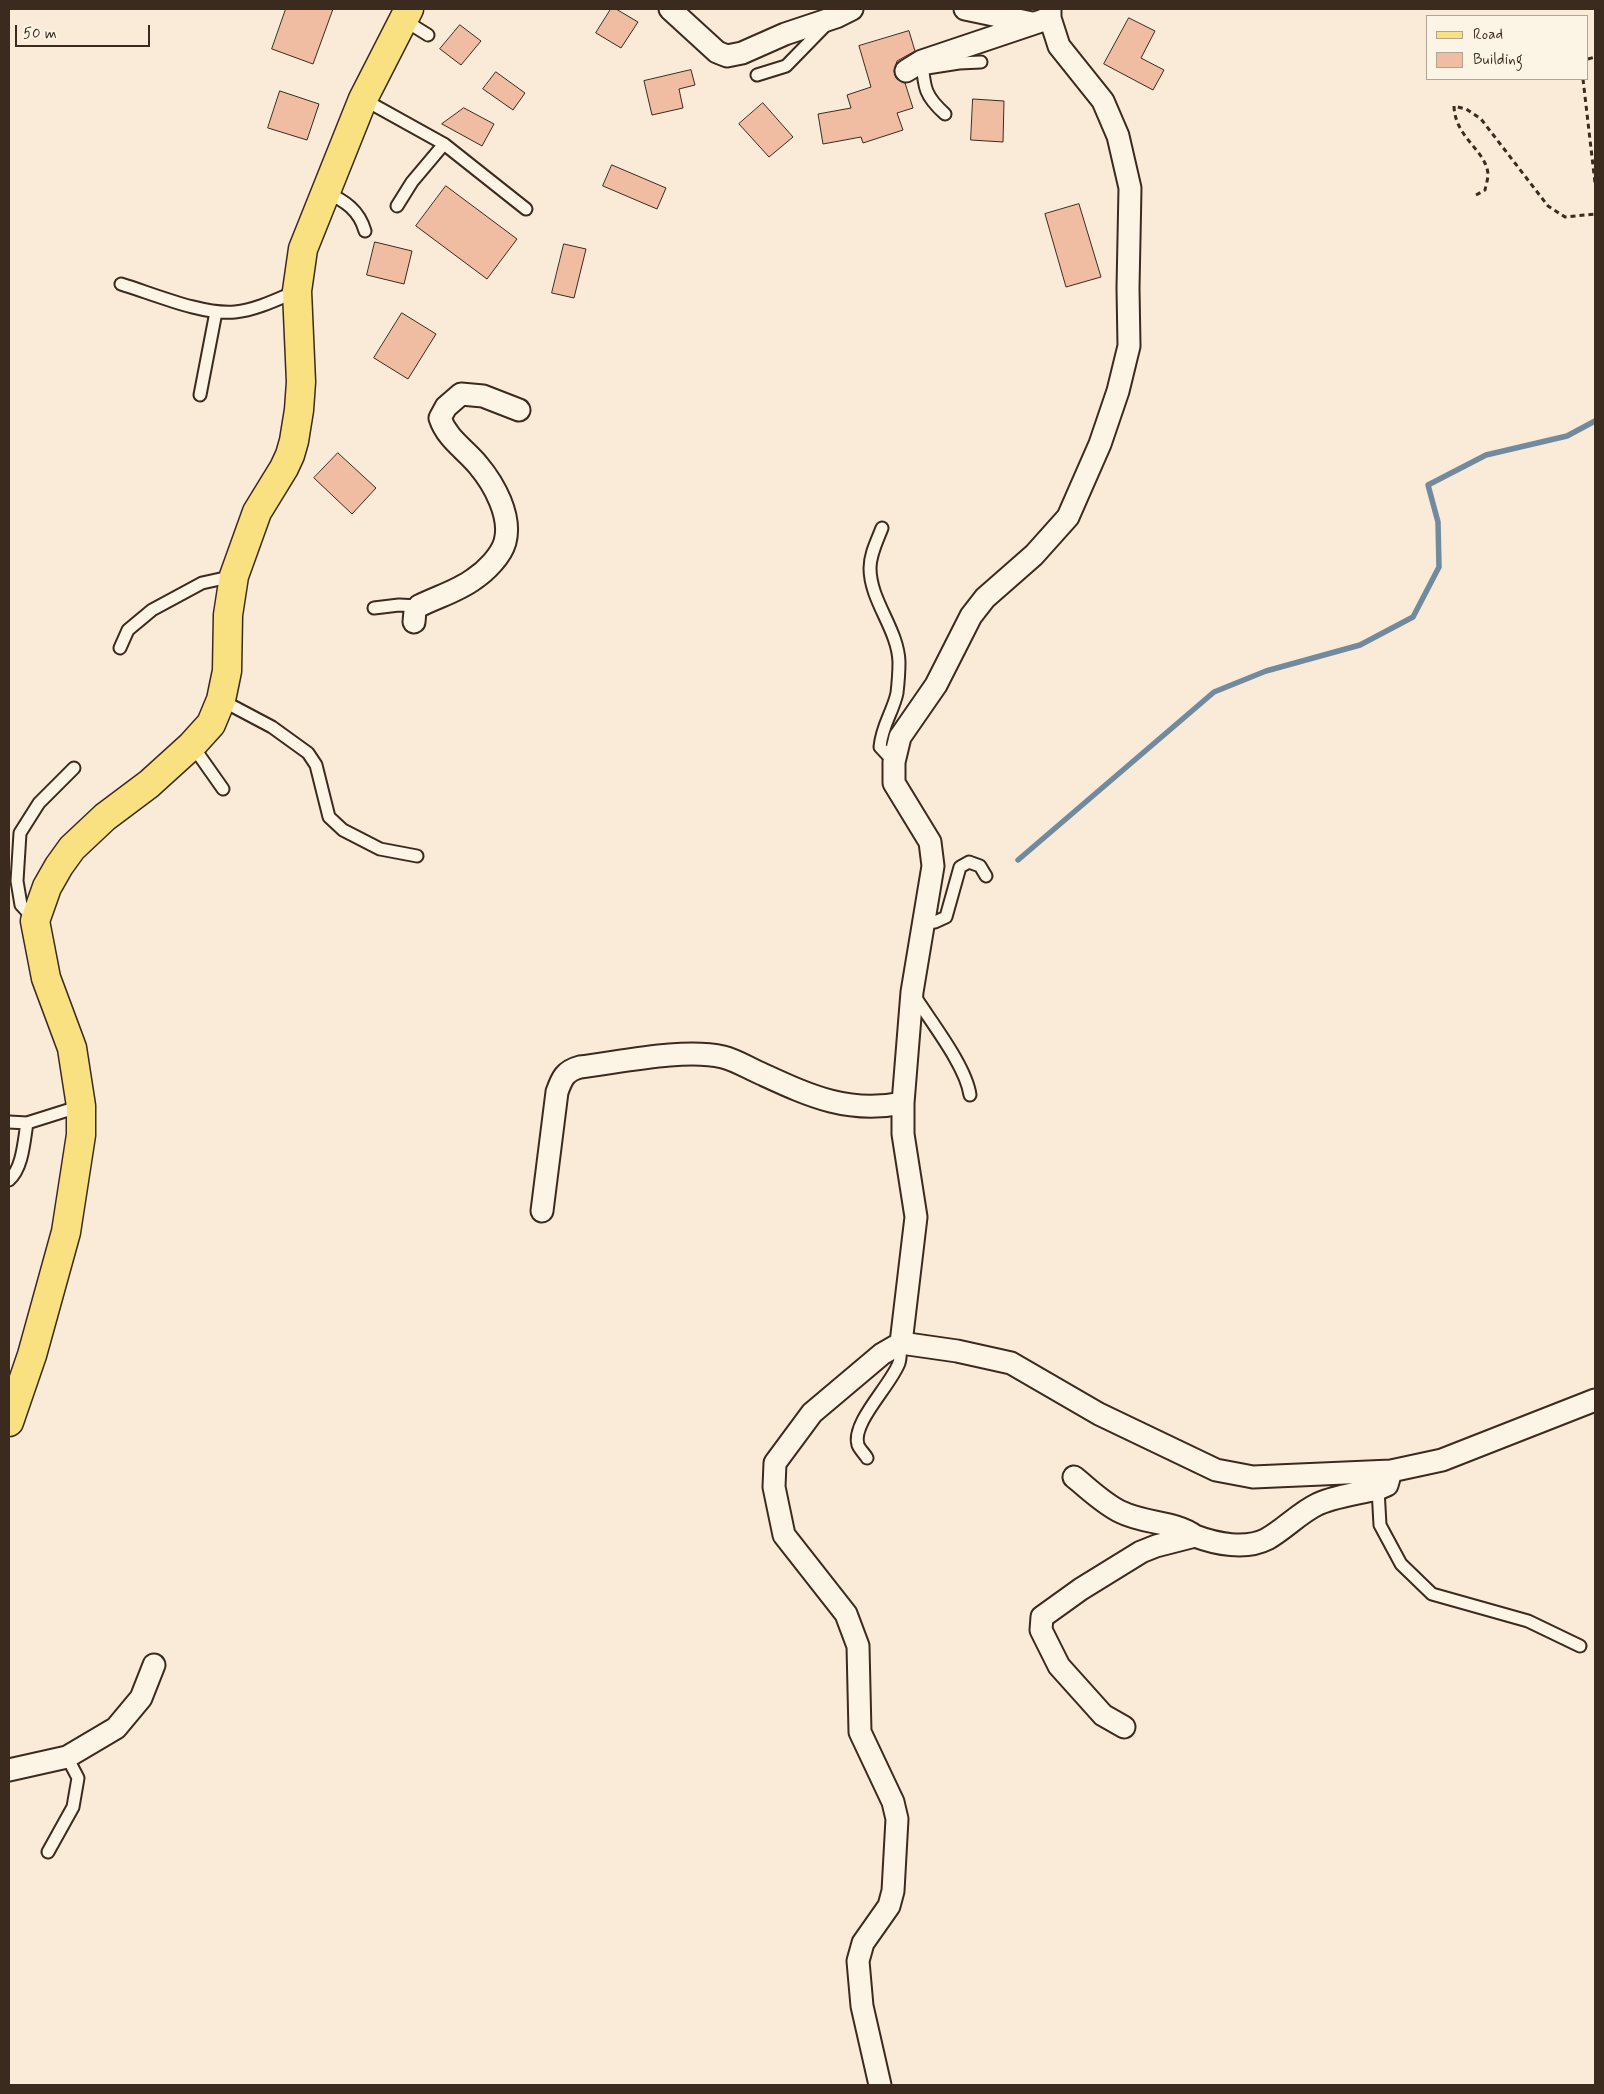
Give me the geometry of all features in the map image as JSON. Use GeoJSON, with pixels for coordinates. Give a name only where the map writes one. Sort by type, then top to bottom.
{"type":"FeatureCollection","features":[{"type":"Feature","properties":{"kind":"main road"},"geometry":{"type":"LineString","coordinates":[[9,1422],[32,1355],[66,1232],[81,1135],[81,1106],[72,1048],[46,978],[35,920],[47,887],[72,848],[105,817],[149,784],[192,746],[210,724],[221,700],[228,671],[228,615],[234,576],[257,512],[284,468],[294,441],[301,382],[297,291],[302,249],[363,100],[407,14]]}},
{"type":"Feature","properties":{"kind":"street"},"geometry":{"type":"LineString","coordinates":[[670,9],[717,52],[727,56],[742,53],[785,34],[844,13]]}},
{"type":"Feature","properties":{"kind":"street"},"geometry":{"type":"LineString","coordinates":[[965,9],[1044,17]]}},
{"type":"Feature","properties":{"kind":"street"},"geometry":{"type":"LineString","coordinates":[[917,67],[1044,17]]}},
{"type":"Feature","properties":{"kind":"street"},"geometry":{"type":"LineString","coordinates":[[901,1343],[916,1217],[903,1134],[903,1103],[912,992],[933,866],[930,842],[894,783],[894,762],[900,736],[936,685],[971,616],[984,598],[1034,555],[1068,517],[1100,444],[1118,391],[1129,346],[1130,188],[1120,144],[1103,101],[1059,46],[1044,17]]}},
{"type":"Feature","properties":{"kind":"street"},"geometry":{"type":"LineString","coordinates":[[417,614],[473,580],[492,562],[505,542],[506,526],[502,508],[493,487],[478,465],[444,431],[440,418],[446,407],[461,394],[483,396],[519,410]]}},
{"type":"Feature","properties":{"kind":"street"},"geometry":{"type":"LineString","coordinates":[[542,1211],[557,1092],[562,1076],[571,1069],[580,1066],[684,1054],[724,1057],[804,1093],[847,1106],[883,1107],[903,1103]]}},
{"type":"Feature","properties":{"kind":"street"},"geometry":{"type":"LineString","coordinates":[[880,2085],[862,2006],[858,1961],[862,1943],[889,1906],[893,1891],[894,1837],[897,1819],[893,1802],[860,1732],[858,1646],[846,1614],[784,1535],[774,1488],[775,1463],[812,1412],[882,1354],[901,1343],[957,1351],[1011,1363],[1099,1414],[1216,1470],[1253,1477],[1391,1470],[1442,1460],[1595,1400]]}},
{"type":"Feature","properties":{"kind":"street"},"geometry":{"type":"LineString","coordinates":[[1074,1477],[1121,1512],[1143,1520],[1187,1531],[1213,1543],[1251,1545],[1267,1539],[1302,1513],[1320,1503],[1378,1489],[1387,1484],[1391,1470]]}},
{"type":"Feature","properties":{"kind":"street"},"geometry":{"type":"LineString","coordinates":[[1124,1727],[1103,1715],[1060,1666],[1041,1630],[1042,1617],[1141,1552],[1195,1536]]}},
{"type":"Feature","properties":{"kind":"street"},"geometry":{"type":"LineString","coordinates":[[9,1770],[67,1757],[116,1728],[141,1698],[154,1665]]}},
{"type":"Feature","properties":{"kind":"lane"},"geometry":{"type":"LineString","coordinates":[[757,76],[786,66],[816,33],[844,13]]}},
{"type":"Feature","properties":{"kind":"lane"},"geometry":{"type":"LineString","coordinates":[[407,14],[428,35]]}},
{"type":"Feature","properties":{"kind":"lane"},"geometry":{"type":"LineString","coordinates":[[945,114],[931,102],[917,67],[981,62]]}},
{"type":"Feature","properties":{"kind":"lane"},"geometry":{"type":"LineString","coordinates":[[363,100],[444,144],[526,209]]}},
{"type":"Feature","properties":{"kind":"lane"},"geometry":{"type":"LineString","coordinates":[[397,206],[412,182],[444,144]]}},
{"type":"Feature","properties":{"kind":"lane"},"geometry":{"type":"LineString","coordinates":[[324,192],[341,199],[353,208],[365,231]]}},
{"type":"Feature","properties":{"kind":"lane"},"geometry":{"type":"LineString","coordinates":[[121,284],[216,312],[238,312],[297,291]]}},
{"type":"Feature","properties":{"kind":"lane"},"geometry":{"type":"LineString","coordinates":[[200,395],[216,312]]}},
{"type":"Feature","properties":{"kind":"lane"},"geometry":{"type":"LineString","coordinates":[[882,528],[872,553],[870,568],[873,588],[890,625],[899,661],[896,694],[881,732],[880,747],[894,762]]}},
{"type":"Feature","properties":{"kind":"lane"},"geometry":{"type":"LineString","coordinates":[[120,648],[128,630],[152,610],[202,583],[234,576]]}},
{"type":"Feature","properties":{"kind":"lane"},"geometry":{"type":"LineString","coordinates":[[374,608],[399,605],[417,614]]}},
{"type":"Feature","properties":{"kind":"lane"},"geometry":{"type":"LineString","coordinates":[[221,700],[272,727],[308,754],[316,766],[329,817],[343,830],[380,849],[417,856]]}},
{"type":"Feature","properties":{"kind":"lane"},"geometry":{"type":"LineString","coordinates":[[192,746],[223,789]]}},
{"type":"Feature","properties":{"kind":"lane"},"geometry":{"type":"LineString","coordinates":[[35,920],[21,905],[17,881],[20,833],[39,803],[74,768]]}},
{"type":"Feature","properties":{"kind":"lane"},"geometry":{"type":"LineString","coordinates":[[923,923],[936,922],[946,917],[960,868],[970,862],[980,866],[986,876]]}},
{"type":"Feature","properties":{"kind":"lane"},"geometry":{"type":"LineString","coordinates":[[912,992],[968,1082],[970,1095]]}},
{"type":"Feature","properties":{"kind":"lane"},"geometry":{"type":"LineString","coordinates":[[9,1122],[27,1123],[81,1106]]}},
{"type":"Feature","properties":{"kind":"lane"},"geometry":{"type":"LineString","coordinates":[[9,1180],[15,1175],[23,1148],[27,1123]]}},
{"type":"Feature","properties":{"kind":"lane"},"geometry":{"type":"LineString","coordinates":[[868,1458],[858,1446],[857,1436],[864,1419],[888,1384],[899,1362],[901,1343]]}},
{"type":"Feature","properties":{"kind":"lane"},"geometry":{"type":"LineString","coordinates":[[1378,1489],[1380,1525],[1401,1564],[1432,1594],[1528,1621],[1580,1646]]}},
{"type":"Feature","properties":{"kind":"lane"},"geometry":{"type":"LineString","coordinates":[[48,1852],[73,1807],[78,1778],[67,1757]]}},
{"type":"Feature","properties":{"kind":"path"},"geometry":{"type":"LineString","coordinates":[[1583,80],[1595,184]]}},
{"type":"Feature","properties":{"kind":"path"},"geometry":{"type":"LineString","coordinates":[[1476,195],[1485,190],[1488,175],[1484,160],[1467,140],[1454,119],[1454,106],[1466,109],[1481,119],[1498,138],[1524,176],[1548,206],[1565,217],[1595,214]]}},
{"type":"Feature","properties":{"kind":"building"},"geometry":{"type":"Polygon","coordinates":[[[286,9],[333,9],[313,64],[272,49],[286,9]]]}},
{"type":"Feature","properties":{"kind":"building"},"geometry":{"type":"Polygon","coordinates":[[[611,9],[616,9],[638,22],[621,48],[596,33],[611,9]]]}},
{"type":"Feature","properties":{"kind":"building"},"geometry":{"type":"Polygon","coordinates":[[[1129,18],[1155,31],[1141,58],[1164,70],[1153,90],[1104,64],[1129,18]]]}},
{"type":"Feature","properties":{"kind":"building"},"geometry":{"type":"Polygon","coordinates":[[[460,25],[481,41],[461,65],[440,49],[460,25]]]}},
{"type":"Feature","properties":{"kind":"building"},"geometry":{"type":"Polygon","coordinates":[[[909,31],[915,51],[897,61],[894,71],[896,78],[905,83],[913,108],[897,113],[903,130],[863,143],[861,137],[823,144],[818,114],[851,108],[847,95],[871,87],[859,46],[909,31]]]}},
{"type":"Feature","properties":{"kind":"building"},"geometry":{"type":"Polygon","coordinates":[[[691,70],[695,85],[679,89],[683,108],[652,115],[644,81],[691,70]]]}},
{"type":"Feature","properties":{"kind":"building"},"geometry":{"type":"Polygon","coordinates":[[[496,72],[525,93],[513,110],[483,89],[496,72]]]}},
{"type":"Feature","properties":{"kind":"building"},"geometry":{"type":"Polygon","coordinates":[[[280,91],[319,104],[307,140],[268,128],[280,91]]]}},
{"type":"Feature","properties":{"kind":"building"},"geometry":{"type":"Polygon","coordinates":[[[973,99],[1004,101],[1003,142],[971,140],[973,99]]]}},
{"type":"Feature","properties":{"kind":"building"},"geometry":{"type":"Polygon","coordinates":[[[763,103],[793,137],[769,157],[739,124],[763,103]]]}},
{"type":"Feature","properties":{"kind":"building"},"geometry":{"type":"Polygon","coordinates":[[[464,108],[494,124],[482,146],[442,124],[464,108]]]}},
{"type":"Feature","properties":{"kind":"building"},"geometry":{"type":"Polygon","coordinates":[[[612,165],[666,188],[657,209],[603,186],[612,165]]]}},
{"type":"Feature","properties":{"kind":"building"},"geometry":{"type":"Polygon","coordinates":[[[446,186],[517,239],[487,279],[416,226],[446,186]]]}},
{"type":"Feature","properties":{"kind":"building"},"geometry":{"type":"Polygon","coordinates":[[[1079,204],[1101,277],[1066,287],[1045,214],[1079,204]]]}},
{"type":"Feature","properties":{"kind":"building"},"geometry":{"type":"Polygon","coordinates":[[[375,242],[412,251],[404,284],[367,275],[375,242]]]}},
{"type":"Feature","properties":{"kind":"building"},"geometry":{"type":"Polygon","coordinates":[[[564,244],[586,249],[574,298],[552,293],[564,244]]]}},
{"type":"Feature","properties":{"kind":"building"},"geometry":{"type":"Polygon","coordinates":[[[402,313],[436,334],[408,379],[374,358],[402,313]]]}},
{"type":"Feature","properties":{"kind":"building"},"geometry":{"type":"Polygon","coordinates":[[[338,453],[376,488],[352,514],[314,478],[338,453]]]}},
{"type":"Feature","properties":{"kind":"waterway"},"geometry":{"type":"LineString","coordinates":[[1018,860],[1214,692],[1266,671],[1360,645],[1413,617],[1439,567],[1438,522],[1428,485],[1486,455],[1567,436],[1595,421]]}}]}
